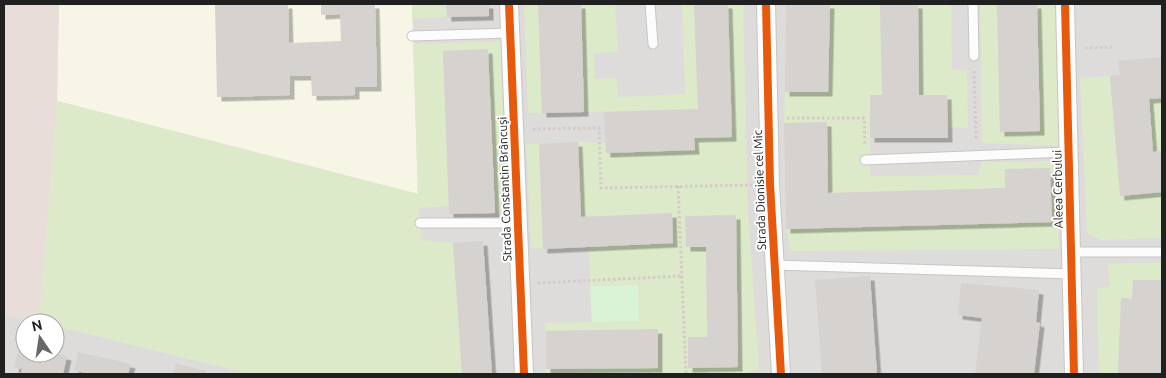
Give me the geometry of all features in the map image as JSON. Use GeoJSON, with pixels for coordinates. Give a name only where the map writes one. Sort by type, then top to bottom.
{"type":"FeatureCollection","features":[{"type":"Feature","properties":{"kind":"street","name":"Strada Constantin Brâncuși"},"geometry":{"type":"LineString","coordinates":[[509,4],[524,374]]}},
{"type":"Feature","properties":{"kind":"street","name":"Strada Dionisie cel Mic"},"geometry":{"type":"LineString","coordinates":[[766,4],[770,184],[781,374]]}},
{"type":"Feature","properties":{"kind":"street","name":"Aleea Cerbului"},"geometry":{"type":"LineString","coordinates":[[1065,4],[1074,374]]}},
{"type":"Feature","properties":{"kind":"lane"},"geometry":{"type":"LineString","coordinates":[[650,4],[653,44]]}},
{"type":"Feature","properties":{"kind":"lane"},"geometry":{"type":"LineString","coordinates":[[973,4],[974,56]]}},
{"type":"Feature","properties":{"kind":"lane"},"geometry":{"type":"LineString","coordinates":[[412,36],[510,33]]}},
{"type":"Feature","properties":{"kind":"lane"},"geometry":{"type":"LineString","coordinates":[[865,160],[1069,152]]}},
{"type":"Feature","properties":{"kind":"lane"},"geometry":{"type":"LineString","coordinates":[[420,223],[518,224]]}},
{"type":"Feature","properties":{"kind":"lane"},"geometry":{"type":"LineString","coordinates":[[1071,252],[1162,252]]}},
{"type":"Feature","properties":{"kind":"lane"},"geometry":{"type":"LineString","coordinates":[[774,265],[1072,274]]}},
{"type":"Feature","properties":{"kind":"path"},"geometry":{"type":"LineString","coordinates":[[1066,49],[1112,47]]}},
{"type":"Feature","properties":{"kind":"path"},"geometry":{"type":"LineString","coordinates":[[974,56],[976,156]]}},
{"type":"Feature","properties":{"kind":"path"},"geometry":{"type":"LineString","coordinates":[[768,118],[864,118],[865,160]]}},
{"type":"Feature","properties":{"kind":"path"},"geometry":{"type":"LineString","coordinates":[[514,130],[599,128],[601,188],[770,184]]}},
{"type":"Feature","properties":{"kind":"path"},"geometry":{"type":"LineString","coordinates":[[678,186],[686,374]]}},
{"type":"Feature","properties":{"kind":"path"},"geometry":{"type":"LineString","coordinates":[[520,284],[682,276]]}},
{"type":"Feature","properties":{"kind":"shaded area"},"geometry":{"type":"Polygon","coordinates":[[[4,4],[59,4],[57,101],[40,313],[15,313],[15,317],[4,315],[4,4]]]}},
{"type":"Feature","properties":{"kind":"shaded area"},"geometry":{"type":"Polygon","coordinates":[[[59,4],[1162,4],[1162,374],[4,374],[4,315],[15,317],[15,363],[65,363],[65,313],[40,313],[57,101],[59,4]]]}},
{"type":"Feature","properties":{"kind":"shaded area"},"geometry":{"type":"Polygon","coordinates":[[[59,4],[412,4],[418,194],[57,101],[59,4]]]}},
{"type":"Feature","properties":{"kind":"green space"},"geometry":{"type":"Polygon","coordinates":[[[412,4],[446,4],[447,17],[412,19],[412,4]]]}},
{"type":"Feature","properties":{"kind":"green space"},"geometry":{"type":"Polygon","coordinates":[[[524,4],[538,4],[542,113],[528,113],[524,4]]]}},
{"type":"Feature","properties":{"kind":"green space"},"geometry":{"type":"Polygon","coordinates":[[[581,4],[615,4],[618,52],[594,53],[595,79],[616,78],[618,97],[685,94],[682,4],[694,4],[698,109],[584,112],[581,4]]]}},
{"type":"Feature","properties":{"kind":"green space"},"geometry":{"type":"Polygon","coordinates":[[[728,4],[743,4],[748,213],[759,369],[744,374],[546,374],[546,369],[658,368],[657,329],[546,331],[545,323],[639,321],[638,285],[590,286],[589,247],[673,243],[672,213],[581,217],[578,142],[606,143],[606,153],[694,150],[694,138],[732,137],[728,4]]]}},
{"type":"Feature","properties":{"kind":"green space"},"geometry":{"type":"Polygon","coordinates":[[[830,4],[880,4],[882,95],[870,95],[870,176],[979,175],[981,162],[1057,161],[1059,249],[791,251],[786,229],[1051,221],[1050,168],[1005,169],[1005,188],[828,193],[826,123],[784,123],[785,92],[828,92],[830,4]]]}},
{"type":"Feature","properties":{"kind":"green space"},"geometry":{"type":"Polygon","coordinates":[[[918,4],[951,4],[952,69],[967,71],[968,128],[947,127],[947,95],[919,95],[918,4]]]}},
{"type":"Feature","properties":{"kind":"green space"},"geometry":{"type":"Polygon","coordinates":[[[980,4],[997,4],[1000,132],[1040,131],[1037,4],[1057,4],[1062,146],[982,143],[980,4]]]}},
{"type":"Feature","properties":{"kind":"green space"},"geometry":{"type":"Polygon","coordinates":[[[503,41],[506,212],[495,213],[488,49],[443,51],[449,206],[419,208],[421,240],[453,243],[462,374],[250,374],[65,328],[65,313],[40,313],[57,101],[418,194],[413,44],[503,41]]]}},
{"type":"Feature","properties":{"kind":"green space"},"geometry":{"type":"Polygon","coordinates":[[[1110,76],[1120,195],[1162,192],[1162,238],[1101,240],[1087,233],[1080,78],[1110,76]]]}},
{"type":"Feature","properties":{"kind":"green space"},"geometry":{"type":"Polygon","coordinates":[[[1162,98],[1162,151],[1153,152],[1149,99],[1162,98]]]}},
{"type":"Feature","properties":{"kind":"green space"},"geometry":{"type":"Polygon","coordinates":[[[526,144],[539,144],[543,249],[531,248],[526,144]]]}},
{"type":"Feature","properties":{"kind":"green space"},"geometry":{"type":"Polygon","coordinates":[[[1162,262],[1162,280],[1133,280],[1132,299],[1121,298],[1118,374],[1099,374],[1097,288],[1109,287],[1108,264],[1162,262]]]}},
{"type":"Feature","properties":{"kind":"green space"},"geometry":{"type":"Polygon","coordinates":[[[638,285],[639,321],[592,322],[590,286],[638,285]]]}},
{"type":"Feature","properties":{"kind":"building"},"geometry":{"type":"Polygon","coordinates":[[[215,4],[288,4],[289,43],[341,41],[340,14],[321,15],[321,4],[375,4],[377,87],[355,87],[355,95],[312,96],[311,76],[290,76],[290,95],[217,97],[215,4]]]}},
{"type":"Feature","properties":{"kind":"building"},"geometry":{"type":"Polygon","coordinates":[[[446,4],[489,4],[489,16],[447,17],[446,4]]]}},
{"type":"Feature","properties":{"kind":"building"},"geometry":{"type":"Polygon","coordinates":[[[538,4],[581,4],[584,112],[542,113],[538,4]]]}},
{"type":"Feature","properties":{"kind":"building"},"geometry":{"type":"Polygon","coordinates":[[[694,4],[728,4],[732,137],[694,138],[695,150],[606,153],[604,112],[698,109],[694,4]]]}},
{"type":"Feature","properties":{"kind":"building"},"geometry":{"type":"Polygon","coordinates":[[[786,4],[830,4],[828,92],[785,92],[786,4]]]}},
{"type":"Feature","properties":{"kind":"building"},"geometry":{"type":"Polygon","coordinates":[[[880,4],[918,4],[919,95],[947,95],[948,138],[870,138],[870,95],[882,95],[880,4]]]}},
{"type":"Feature","properties":{"kind":"building"},"geometry":{"type":"Polygon","coordinates":[[[997,4],[1037,4],[1040,131],[1000,132],[997,4]]]}},
{"type":"Feature","properties":{"kind":"building"},"geometry":{"type":"Polygon","coordinates":[[[488,49],[495,213],[449,214],[443,51],[488,49]]]}},
{"type":"Feature","properties":{"kind":"building"},"geometry":{"type":"Polygon","coordinates":[[[1162,57],[1162,98],[1149,99],[1153,152],[1162,151],[1162,192],[1120,196],[1110,76],[1120,75],[1118,61],[1162,57]]]}},
{"type":"Feature","properties":{"kind":"building"},"geometry":{"type":"Polygon","coordinates":[[[827,122],[828,193],[1005,188],[1005,169],[1050,168],[1052,222],[786,229],[784,123],[827,122]]]}},
{"type":"Feature","properties":{"kind":"building"},"geometry":{"type":"Polygon","coordinates":[[[578,142],[581,217],[672,213],[673,243],[543,249],[539,144],[578,142]]]}},
{"type":"Feature","properties":{"kind":"building"},"geometry":{"type":"Polygon","coordinates":[[[736,215],[738,367],[688,368],[688,337],[707,337],[706,247],[686,247],[685,216],[736,215]]]}},
{"type":"Feature","properties":{"kind":"building"},"geometry":{"type":"Polygon","coordinates":[[[483,241],[492,374],[462,374],[453,243],[483,241]]]}},
{"type":"Feature","properties":{"kind":"building"},"geometry":{"type":"Polygon","coordinates":[[[870,276],[877,374],[822,374],[815,280],[870,276]]]}},
{"type":"Feature","properties":{"kind":"building"},"geometry":{"type":"Polygon","coordinates":[[[1133,280],[1162,280],[1162,374],[1118,374],[1121,298],[1132,299],[1133,280]]]}},
{"type":"Feature","properties":{"kind":"building"},"geometry":{"type":"Polygon","coordinates":[[[961,283],[1039,290],[1036,322],[1040,323],[1034,374],[975,374],[982,318],[958,315],[961,283]]]}},
{"type":"Feature","properties":{"kind":"building"},"geometry":{"type":"Polygon","coordinates":[[[658,329],[658,368],[546,369],[546,331],[658,329]]]}},
{"type":"Feature","properties":{"kind":"building"},"geometry":{"type":"Polygon","coordinates":[[[78,352],[131,364],[128,374],[88,374],[74,370],[78,352]]]}},
{"type":"Feature","properties":{"kind":"building"},"geometry":{"type":"Polygon","coordinates":[[[65,356],[67,356],[63,374],[21,374],[22,369],[14,368],[15,363],[65,363],[65,356]]]}},
{"type":"Feature","properties":{"kind":"building"},"geometry":{"type":"Polygon","coordinates":[[[176,364],[207,371],[206,374],[173,374],[176,364]]]}},
{"type":"Feature","properties":{"kind":"cycle path"},"geometry":{"type":"LineString","coordinates":[[509,4],[524,374]]}},
{"type":"Feature","properties":{"kind":"cycle path"},"geometry":{"type":"LineString","coordinates":[[766,4],[770,184],[781,374]]}},
{"type":"Feature","properties":{"kind":"cycle path"},"geometry":{"type":"LineString","coordinates":[[1065,4],[1074,374]]}}]}
